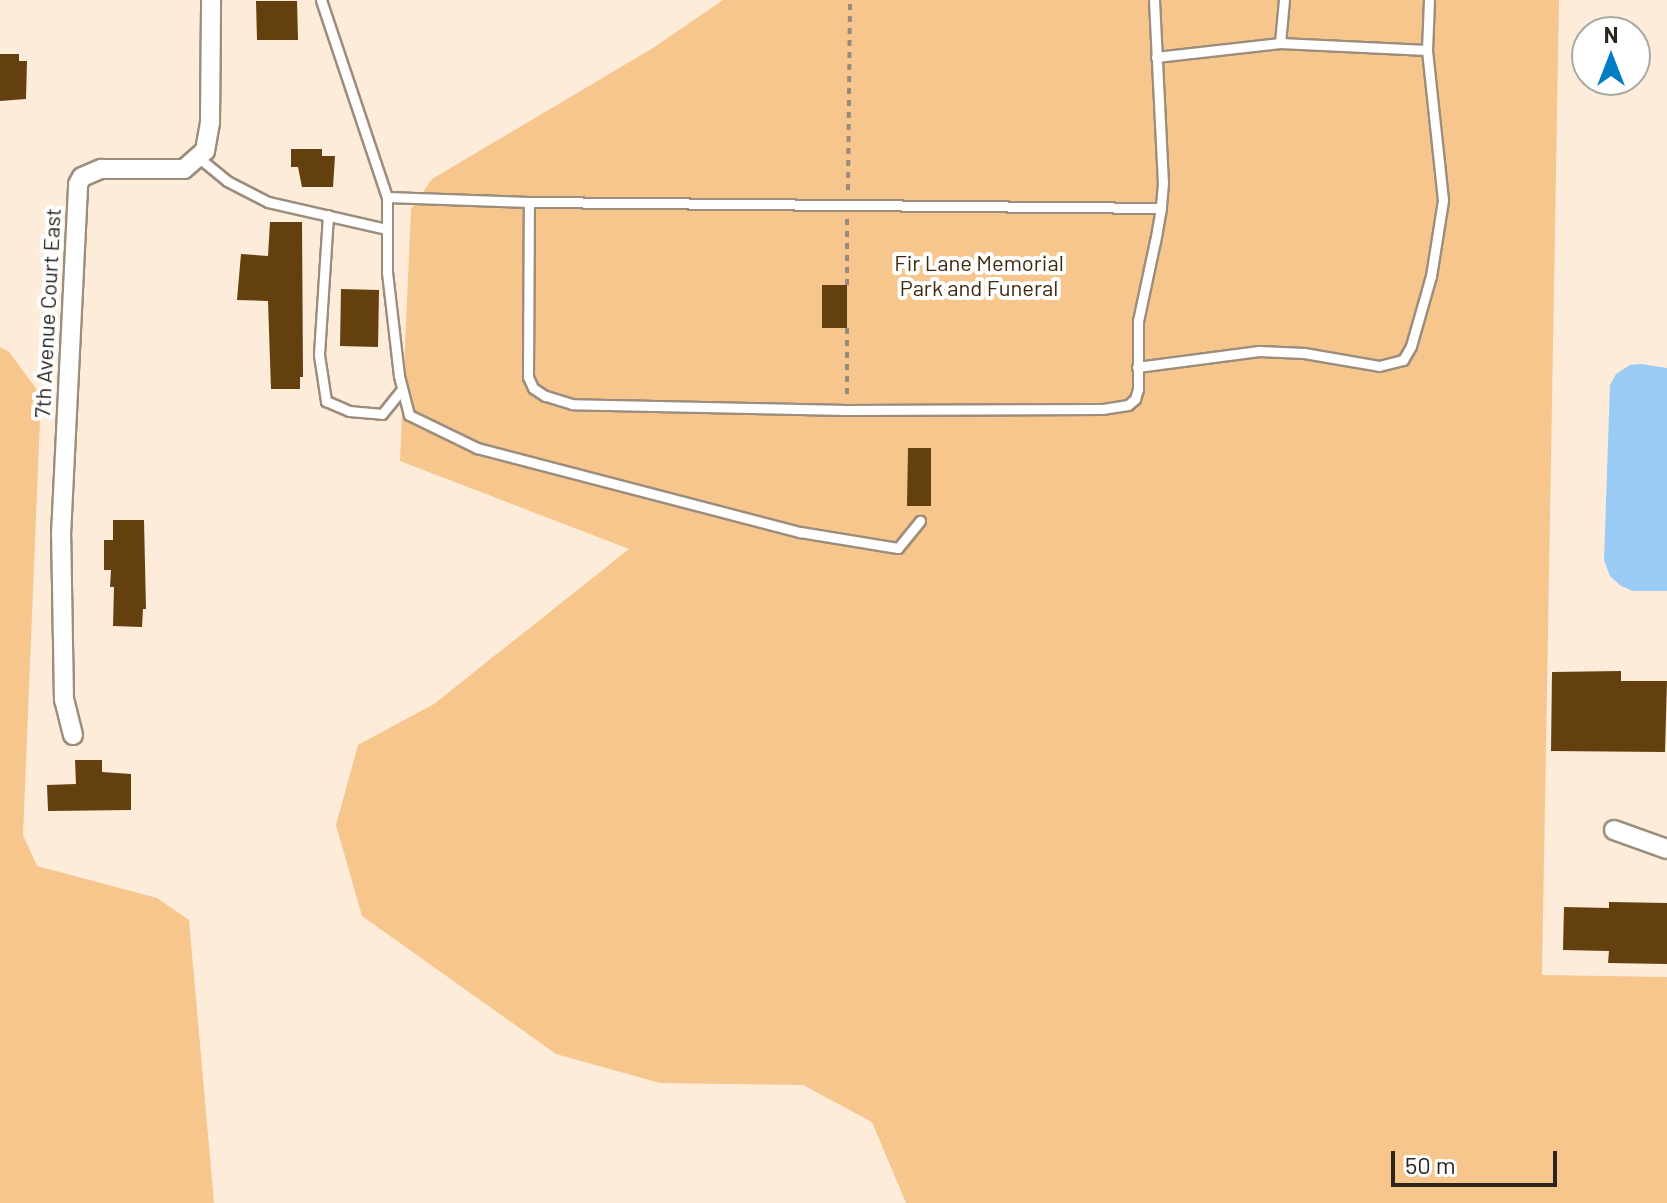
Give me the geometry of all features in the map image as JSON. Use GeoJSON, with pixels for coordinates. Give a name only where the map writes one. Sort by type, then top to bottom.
{"type":"FeatureCollection","features":[{"type":"Feature","properties":{"kind":"street"},"geometry":{"type":"LineString","coordinates":[[199,158],[205,151],[210,123],[211,0]]}},
{"type":"Feature","properties":{"kind":"street","name":"7th Avenue Court East"},"geometry":{"type":"LineString","coordinates":[[73,735],[64,700],[61,535],[78,184],[82,177],[101,169],[184,169],[199,158]]}},
{"type":"Feature","properties":{"kind":"street"},"geometry":{"type":"LineString","coordinates":[[1614,830],[1667,849]]}},
{"type":"Feature","properties":{"kind":"lane"},"geometry":{"type":"LineString","coordinates":[[321,0],[387,197],[387,272],[402,389],[409,415],[477,448],[800,532],[898,548],[920,521]]}},
{"type":"Feature","properties":{"kind":"lane"},"geometry":{"type":"LineString","coordinates":[[529,202],[527,363],[533,388],[545,396],[572,404],[847,410],[1116,407],[1135,399],[1138,321],[1161,208],[1164,165],[1154,0]]}},
{"type":"Feature","properties":{"kind":"lane"},"geometry":{"type":"LineString","coordinates":[[1280,43],[1284,0]]}},
{"type":"Feature","properties":{"kind":"lane"},"geometry":{"type":"LineString","coordinates":[[1137,367],[1259,351],[1304,353],[1379,366],[1403,360],[1419,324],[1431,276],[1443,200],[1427,50],[1429,0]]}},
{"type":"Feature","properties":{"kind":"lane"},"geometry":{"type":"LineString","coordinates":[[1156,57],[1280,43],[1427,50]]}},
{"type":"Feature","properties":{"kind":"lane"},"geometry":{"type":"LineString","coordinates":[[199,158],[227,181],[268,202],[387,229]]}},
{"type":"Feature","properties":{"kind":"lane"},"geometry":{"type":"LineString","coordinates":[[387,197],[529,202],[1161,208]]}},
{"type":"Feature","properties":{"kind":"lane"},"geometry":{"type":"LineString","coordinates":[[328,215],[319,355],[326,401],[349,411],[382,414],[402,389]]}},
{"type":"Feature","properties":{"kind":"path"},"geometry":{"type":"LineString","coordinates":[[847,285],[850,0]]}},
{"type":"Feature","properties":{"kind":"path"},"geometry":{"type":"LineString","coordinates":[[847,328],[847,410]]}},
{"type":"Feature","properties":{"kind":"green space","name":"Fir Lane Memorial Park and Funeral"},"geometry":{"type":"Polygon","coordinates":[[[723,0],[1559,0],[1542,975],[1667,977],[1667,1203],[906,1203],[872,1122],[803,1085],[660,1083],[556,1054],[362,916],[336,825],[358,745],[434,704],[629,549],[400,461],[411,209],[432,179],[653,48],[723,0]]]}},
{"type":"Feature","properties":{"kind":"green space"},"geometry":{"type":"Polygon","coordinates":[[[0,347],[9,352],[41,395],[23,835],[37,866],[157,898],[189,920],[214,1203],[0,1203],[0,347]]]}},
{"type":"Feature","properties":{"kind":"water"},"geometry":{"type":"Polygon","coordinates":[[[1630,365],[1667,368],[1667,591],[1633,591],[1621,586],[1610,576],[1604,560],[1610,385],[1616,374],[1630,365]]]}},
{"type":"Feature","properties":{"kind":"building"},"geometry":{"type":"Polygon","coordinates":[[[256,1],[297,1],[298,40],[257,40],[256,1]]]}},
{"type":"Feature","properties":{"kind":"building"},"geometry":{"type":"Polygon","coordinates":[[[0,54],[19,54],[19,61],[27,61],[26,99],[0,101],[0,54]]]}},
{"type":"Feature","properties":{"kind":"building"},"geometry":{"type":"Polygon","coordinates":[[[291,149],[322,149],[322,156],[335,156],[333,187],[302,187],[298,167],[291,167],[291,149]]]}},
{"type":"Feature","properties":{"kind":"building"},"geometry":{"type":"Polygon","coordinates":[[[270,222],[302,222],[303,377],[300,377],[300,389],[271,389],[268,301],[237,300],[241,254],[268,256],[270,222]]]}},
{"type":"Feature","properties":{"kind":"building"},"geometry":{"type":"Polygon","coordinates":[[[822,285],[847,285],[847,328],[822,328],[822,285]]]}},
{"type":"Feature","properties":{"kind":"building"},"geometry":{"type":"Polygon","coordinates":[[[341,289],[379,290],[378,347],[340,346],[341,289]]]}},
{"type":"Feature","properties":{"kind":"building"},"geometry":{"type":"Polygon","coordinates":[[[908,448],[931,448],[931,506],[907,506],[908,448]]]}},
{"type":"Feature","properties":{"kind":"building"},"geometry":{"type":"Polygon","coordinates":[[[113,520],[144,520],[146,609],[143,609],[142,627],[113,626],[114,587],[110,587],[111,570],[104,570],[104,540],[113,540],[113,520]]]}},
{"type":"Feature","properties":{"kind":"building"},"geometry":{"type":"Polygon","coordinates":[[[1621,671],[1621,681],[1667,681],[1665,752],[1551,751],[1552,672],[1621,671]]]}},
{"type":"Feature","properties":{"kind":"building"},"geometry":{"type":"Polygon","coordinates":[[[75,760],[102,760],[102,772],[131,774],[131,810],[48,811],[47,785],[76,784],[75,760]]]}},
{"type":"Feature","properties":{"kind":"building"},"geometry":{"type":"Polygon","coordinates":[[[1609,902],[1667,903],[1667,964],[1608,963],[1609,951],[1563,950],[1564,907],[1609,908],[1609,902]]]}}]}
